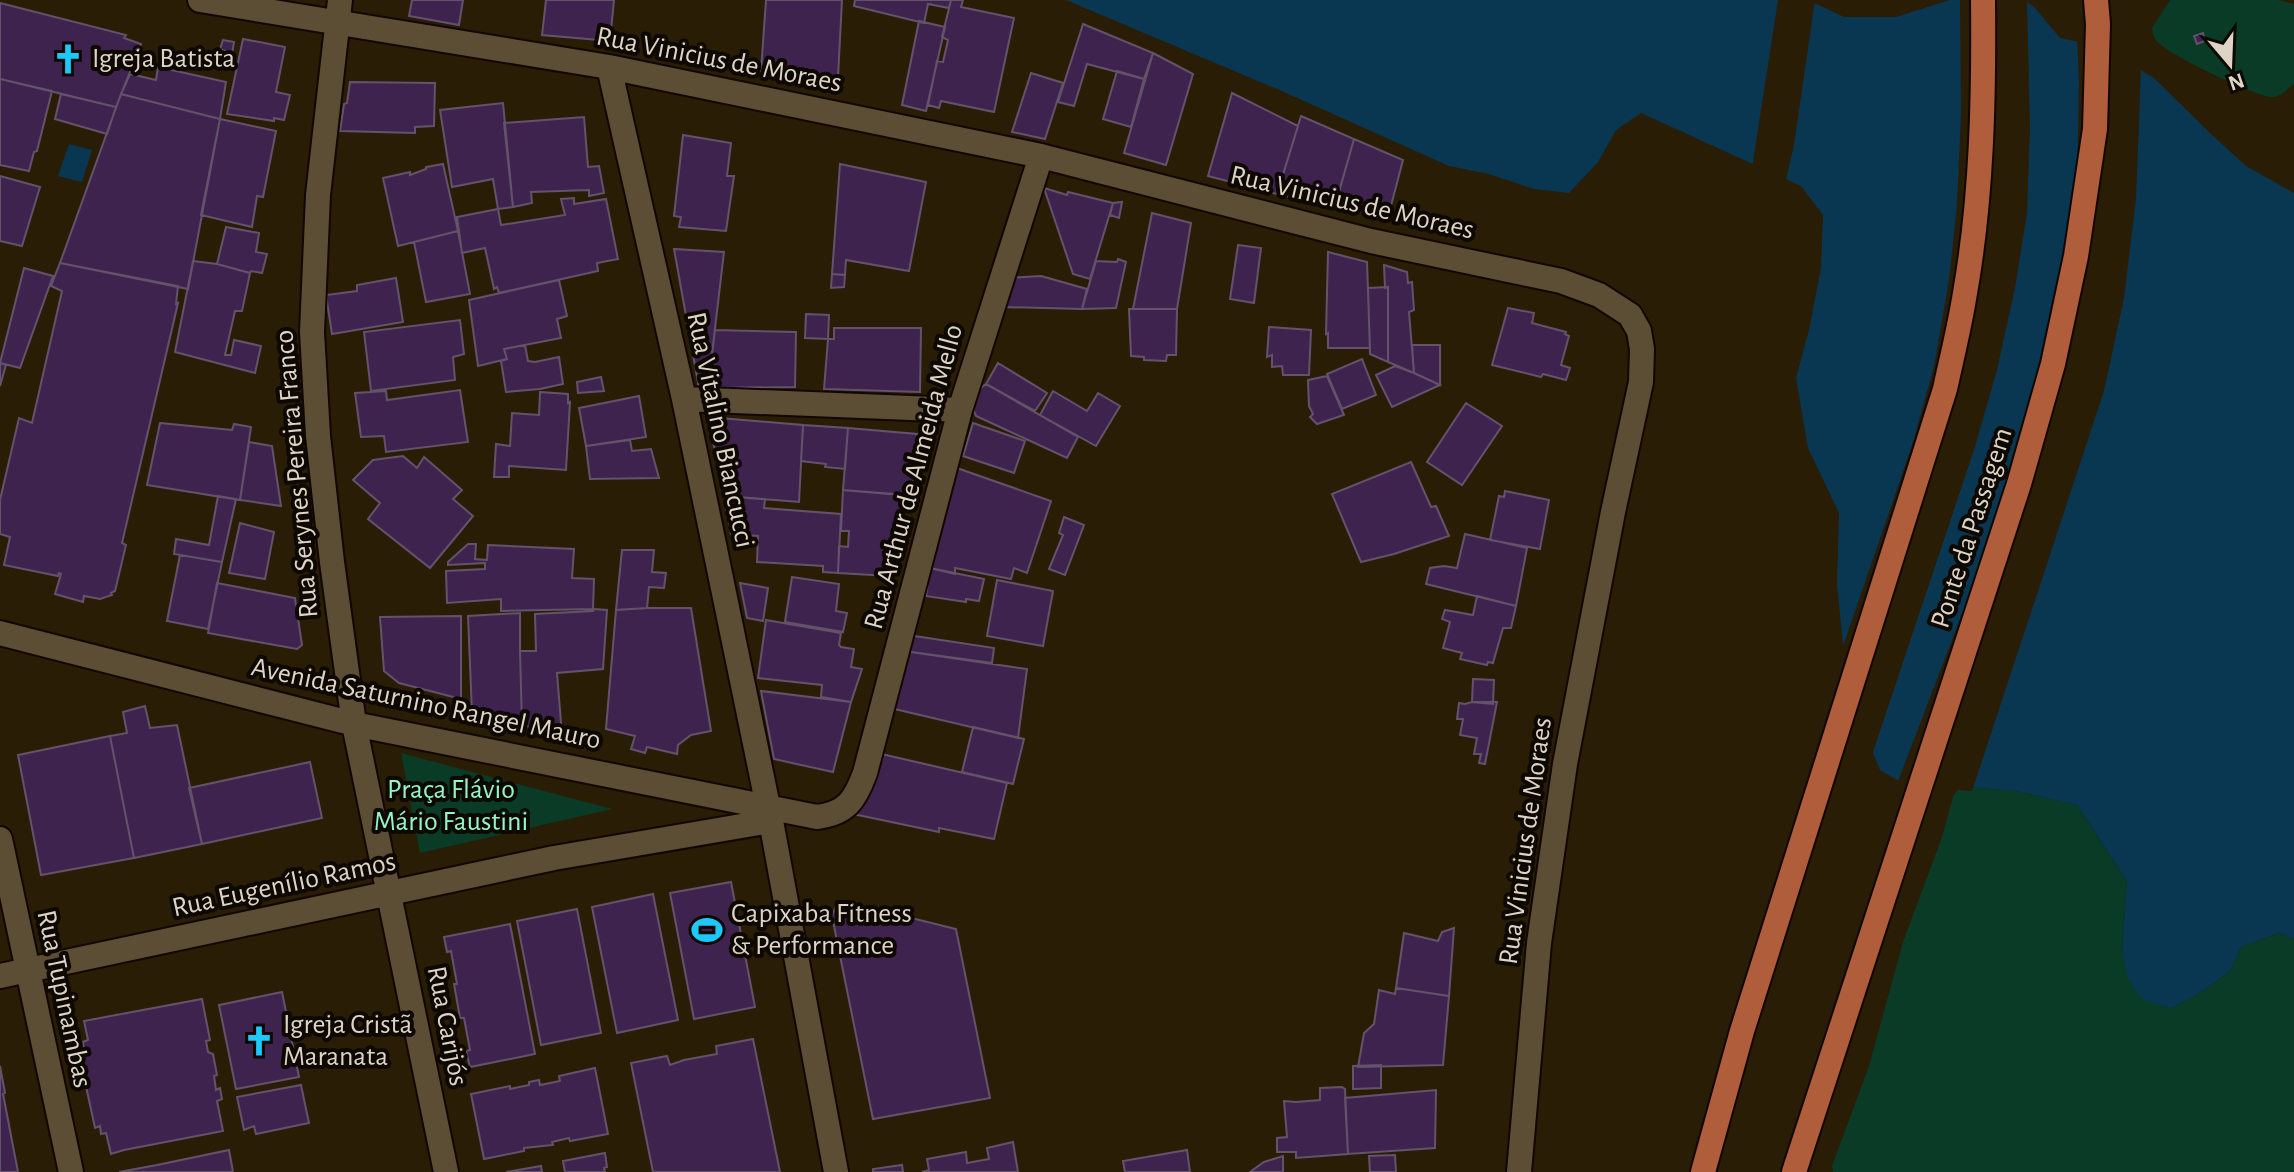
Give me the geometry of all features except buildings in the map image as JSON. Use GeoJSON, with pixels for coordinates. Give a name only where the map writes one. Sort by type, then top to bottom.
{"type":"FeatureCollection","features":[{"type":"Feature","properties":{"kind":"main road"},"geometry":{"type":"LineString","coordinates":[[1703,1172],[1742,1031],[1945,389],[1965,292],[1977,204],[1984,98],[1983,0]]}},
{"type":"Feature","properties":{"kind":"main road","name":"Ponte da Passagem"},"geometry":{"type":"LineString","coordinates":[[1807,1128],[2019,484],[2053,364],[2076,256],[2095,129],[2096,0]]}},
{"type":"Feature","properties":{"kind":"main road"},"geometry":{"type":"LineString","coordinates":[[1794,1172],[1807,1128]]}},
{"type":"Feature","properties":{"kind":"main road"},"geometry":{"type":"LineString","coordinates":[[1803,1172],[1807,1128]]}},
{"type":"Feature","properties":{"kind":"street","name":"Rua Vinicius de Moraes"},"geometry":{"type":"LineString","coordinates":[[200,0],[338,11],[1041,156],[1371,241],[1561,281],[1599,295],[1630,315],[1639,331],[1642,349],[1641,382],[1565,764],[1539,943],[1519,1172]]}},
{"type":"Feature","properties":{"kind":"street","name":"Rua Serynes Pereira Franco"},"geometry":{"type":"LineString","coordinates":[[338,11],[318,195],[312,332],[320,452],[354,724],[390,892]]}},
{"type":"Feature","properties":{"kind":"street","name":"Rua Vitalino Biancucci"},"geometry":{"type":"LineString","coordinates":[[609,67],[684,399],[769,814],[836,1172]]}},
{"type":"Feature","properties":{"kind":"street","name":"Rua Arthur de Almeida Mello"},"geometry":{"type":"LineString","coordinates":[[842,810],[858,791],[865,773],[960,410],[1041,156]]}},
{"type":"Feature","properties":{"kind":"street"},"geometry":{"type":"LineString","coordinates":[[684,399],[960,410]]}},
{"type":"Feature","properties":{"kind":"street","name":"Avenida Saturnino Rangel Mauro"},"geometry":{"type":"LineString","coordinates":[[0,633],[354,724],[769,814],[817,817],[842,810]]}},
{"type":"Feature","properties":{"kind":"street","name":"Rua Eugenílio Ramos"},"geometry":{"type":"LineString","coordinates":[[0,976],[769,814]]}},
{"type":"Feature","properties":{"kind":"street","name":"Rua Tupinambas"},"geometry":{"type":"LineString","coordinates":[[0,839],[71,1172]]}},
{"type":"Feature","properties":{"kind":"street","name":"Rua Carijós"},"geometry":{"type":"LineString","coordinates":[[390,892],[446,1172]]}},
{"type":"Feature","properties":{"kind":"green space"},"geometry":{"type":"Polygon","coordinates":[[[2170,0],[2278,0],[2294,4],[2294,84],[2279,95],[2264,96],[2168,50],[2156,40],[2152,28],[2170,0]]]}},
{"type":"Feature","properties":{"kind":"green space","name":"Praça Flávio Mário Faustini"},"geometry":{"type":"Polygon","coordinates":[[[401,753],[612,809],[420,853],[401,753]]]}},
{"type":"Feature","properties":{"kind":"green space"},"geometry":{"type":"Polygon","coordinates":[[[1956,786],[2016,791],[2077,805],[2127,881],[2122,952],[2172,1008],[2230,971],[2241,947],[2279,933],[2294,939],[2294,1172],[1833,1172],[1832,1166],[1869,1066],[1903,942],[1942,837],[1956,786]]]}},
{"type":"Feature","properties":{"kind":"water"},"geometry":{"type":"Polygon","coordinates":[[[1066,0],[1808,0],[1844,17],[1896,17],[1950,0],[2025,0],[2060,38],[2099,46],[2154,78],[2246,166],[2294,193],[2294,939],[2279,933],[2241,947],[2230,971],[2172,1008],[2143,1000],[2128,978],[2122,951],[2127,881],[2077,805],[2016,791],[1956,786],[1940,805],[1880,770],[1848,692],[1837,585],[1839,513],[1808,448],[1796,378],[1821,268],[1823,215],[1801,186],[1641,113],[1616,130],[1598,162],[1569,193],[1534,189],[1489,174],[1449,166],[1066,0]]]}},
{"type":"Feature","properties":{"kind":"water"},"geometry":{"type":"Polygon","coordinates":[[[69,144],[92,150],[82,182],[58,176],[69,144]]]}},
{"type":"Feature","properties":{"kind":"pier"},"geometry":{"type":"Polygon","coordinates":[[[1778,0],[1815,0],[1794,145],[1785,184],[1752,168],[1778,0]]]}},
{"type":"Feature","properties":{"kind":"pier"},"geometry":{"type":"Polygon","coordinates":[[[1960,0],[2027,0],[2030,127],[2027,213],[1997,370],[1974,450],[1871,758],[1844,694],[1840,655],[1913,442],[1934,366],[1949,280],[1957,206],[1961,113],[1960,0]]]}},
{"type":"Feature","properties":{"kind":"pier"},"geometry":{"type":"Polygon","coordinates":[[[2077,37],[2100,42],[2141,66],[2136,199],[2124,298],[2104,391],[1972,791],[1958,790],[1943,808],[1938,809],[1897,784],[1979,569],[2050,365],[2077,187],[2077,37]]]}},
{"type":"Feature","properties":{"kind":"place","name":"Igreja Batista"},"geometry":{"type":"Point","coordinates":[68,59]}},
{"type":"Feature","properties":{"kind":"place","name":"Capixaba Fitness & Performance"},"geometry":{"type":"Point","coordinates":[707,930]}},
{"type":"Feature","properties":{"kind":"place","name":"Igreja Cristã Maranata"},"geometry":{"type":"Point","coordinates":[259,1041]}}]}
